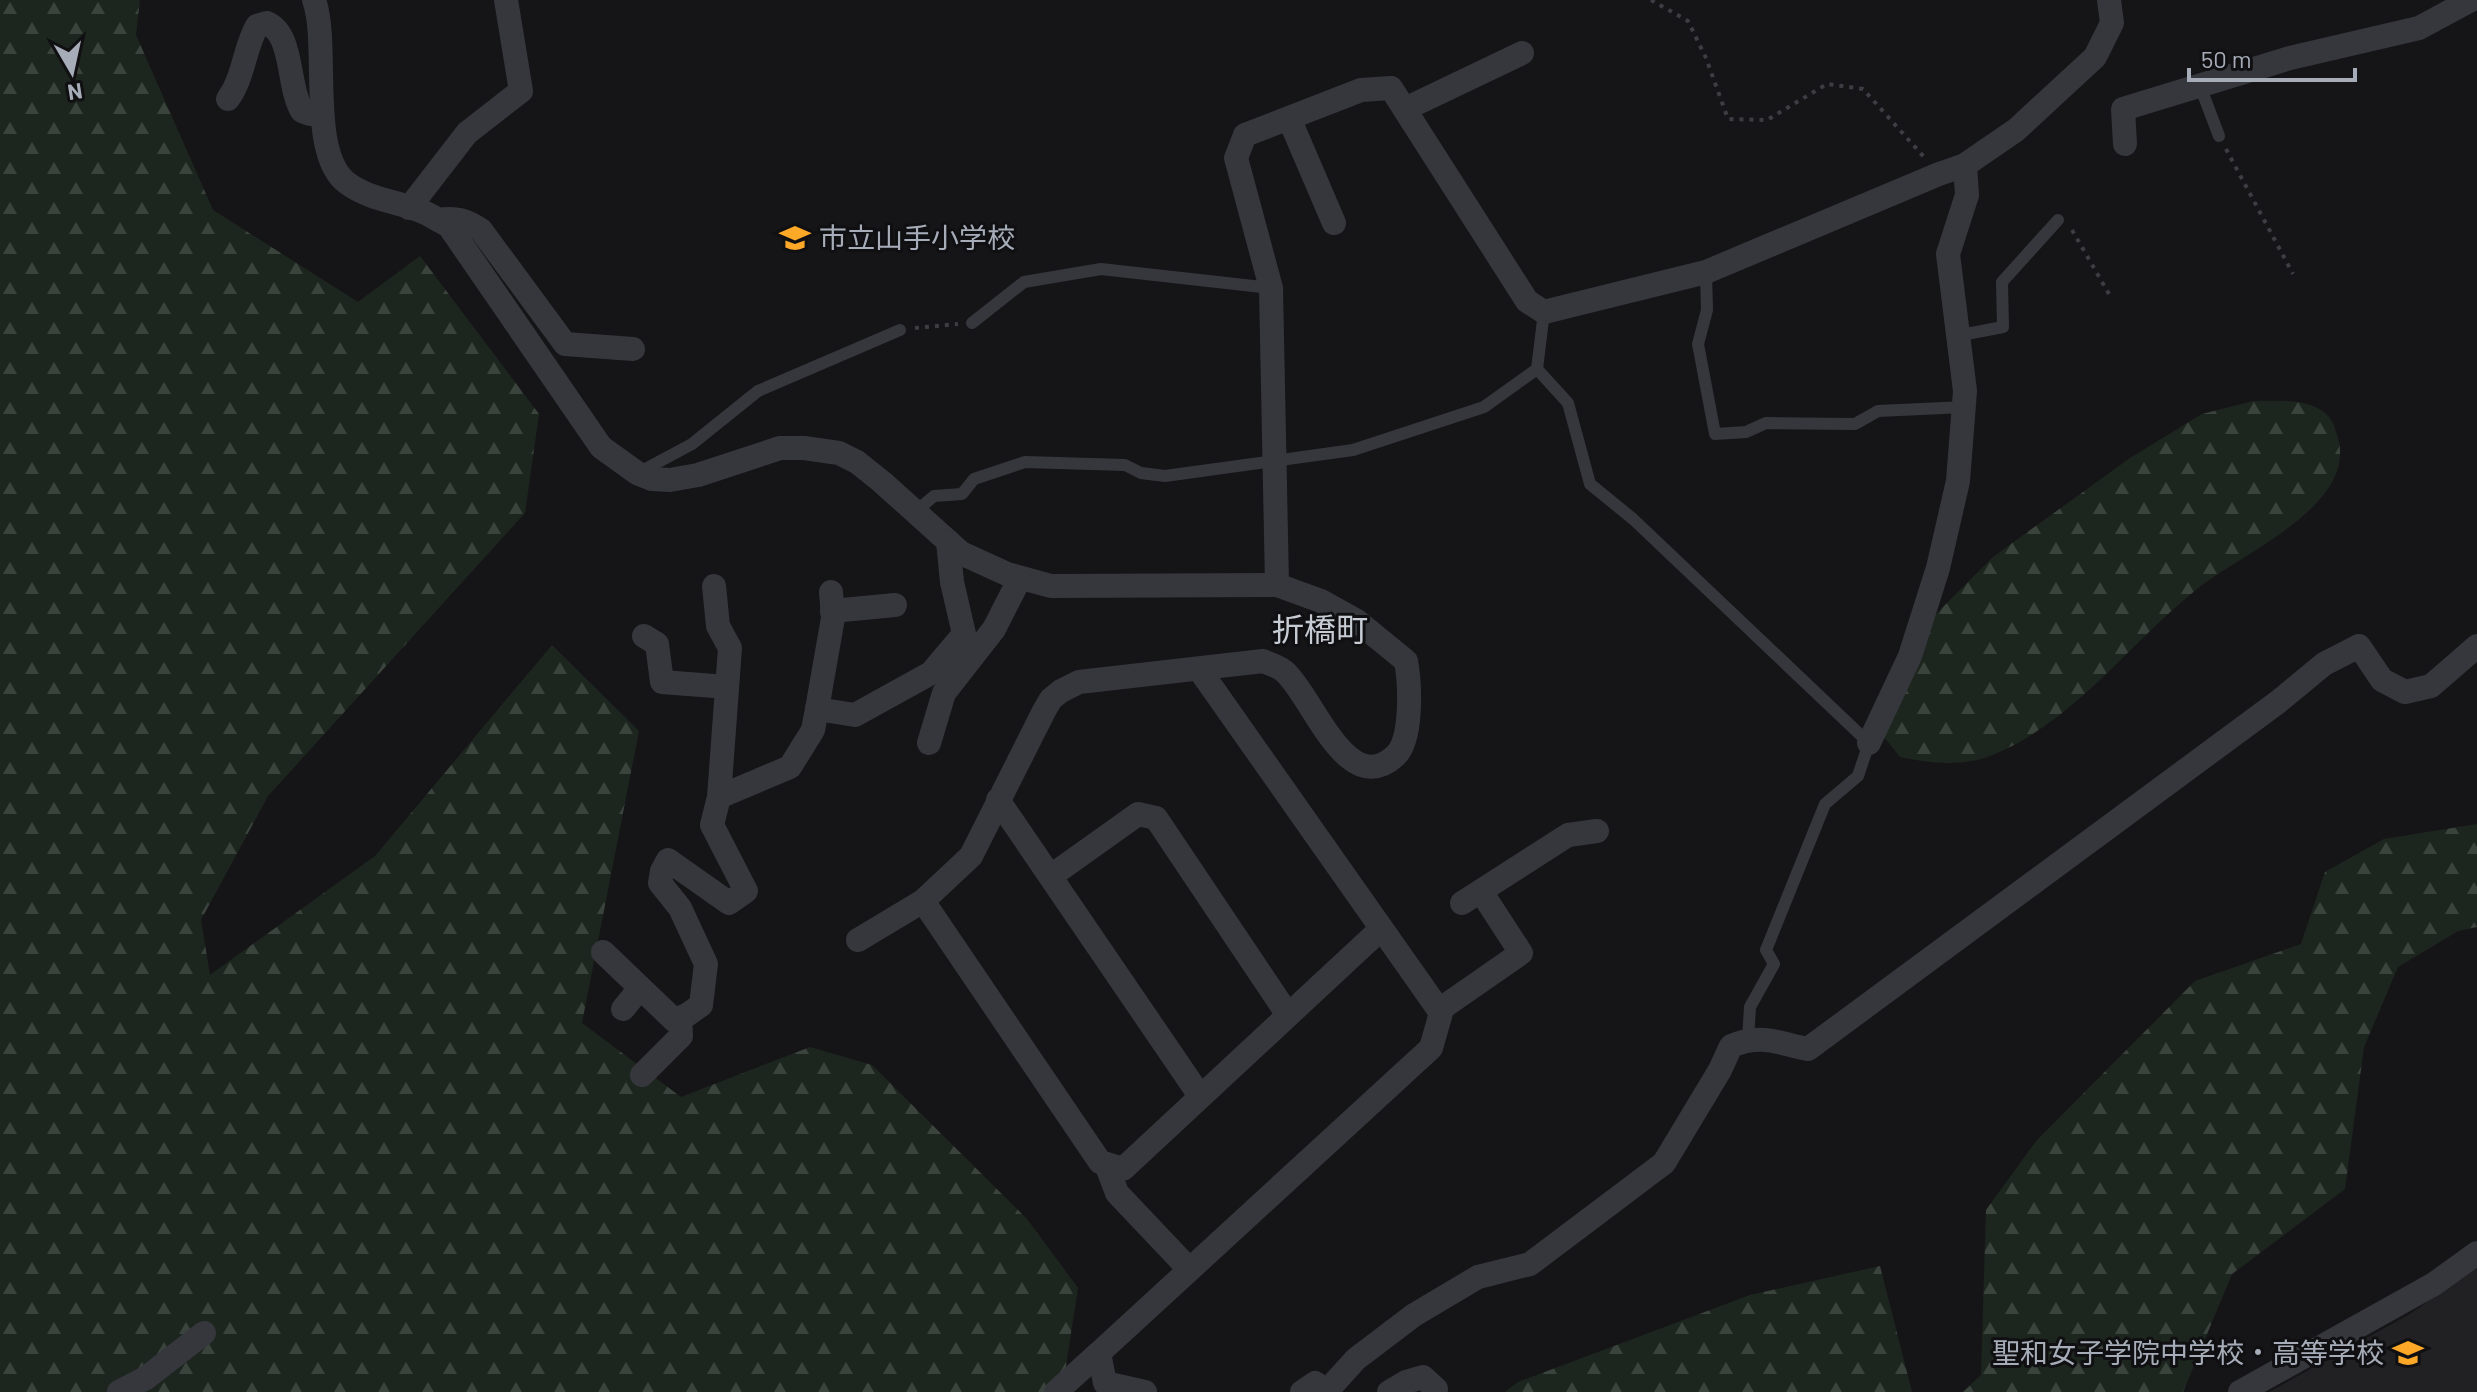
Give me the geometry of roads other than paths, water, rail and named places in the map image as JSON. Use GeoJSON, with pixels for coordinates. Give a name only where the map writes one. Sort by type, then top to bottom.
{"type":"FeatureCollection","features":[{"type":"Feature","properties":{"kind":"street"},"geometry":{"type":"LineString","coordinates":[[314,0],[320,17],[322,111],[333,165],[345,181],[370,197],[409,208],[449,226],[601,447],[637,473],[652,479],[670,480],[698,475],[780,448],[839,453],[857,462],[961,553],[1020,578],[1051,586],[1277,585],[1321,601],[1357,621],[1406,661],[1409,680],[1406,736],[1399,753],[1384,766],[1364,768],[1347,758],[1285,671],[1263,661],[1079,682],[1061,691],[1051,699],[971,856],[923,901],[858,940]]}},
{"type":"Feature","properties":{"kind":"street"},"geometry":{"type":"LineString","coordinates":[[409,208],[467,133],[521,91],[506,0]]}},
{"type":"Feature","properties":{"kind":"street"},"geometry":{"type":"LineString","coordinates":[[1277,585],[1271,288],[1236,158],[1245,135],[1361,90],[1391,88],[1527,301],[1544,312],[1706,272],[1965,165],[2016,130],[2095,57],[2112,23],[2109,0]]}},
{"type":"Feature","properties":{"kind":"street"},"geometry":{"type":"LineString","coordinates":[[2125,144],[2123,109],[2290,58],[2419,28],[2471,0]]}},
{"type":"Feature","properties":{"kind":"street"},"geometry":{"type":"LineString","coordinates":[[228,99],[237,86],[251,37],[257,26],[267,23],[277,28],[283,38],[296,102],[302,111],[310,114],[322,111]]}},
{"type":"Feature","properties":{"kind":"street"},"geometry":{"type":"LineString","coordinates":[[1405,109],[1522,53]]}},
{"type":"Feature","properties":{"kind":"street"},"geometry":{"type":"LineString","coordinates":[[1289,118],[1334,223]]}},
{"type":"Feature","properties":{"kind":"street"},"geometry":{"type":"LineString","coordinates":[[1869,743],[1910,656],[1938,568],[1958,481],[1965,407],[1948,254],[1967,195],[1965,165]]}},
{"type":"Feature","properties":{"kind":"street"},"geometry":{"type":"LineString","coordinates":[[438,220],[467,220],[481,230],[565,344],[633,349]]}},
{"type":"Feature","properties":{"kind":"street"},"geometry":{"type":"LineString","coordinates":[[817,709],[855,715],[931,673],[964,634],[952,582],[948,541]]}},
{"type":"Feature","properties":{"kind":"street"},"geometry":{"type":"LineString","coordinates":[[929,743],[944,693],[994,629],[1020,578]]}},
{"type":"Feature","properties":{"kind":"street"},"geometry":{"type":"LineString","coordinates":[[603,952],[674,1020],[680,1018],[701,1005],[706,964],[680,908],[660,883],[662,871],[668,860],[729,903],[746,891],[712,825],[719,797],[730,648],[718,626],[714,586]]}},
{"type":"Feature","properties":{"kind":"street"},"geometry":{"type":"LineString","coordinates":[[719,797],[790,767],[813,730],[832,601],[895,605]]}},
{"type":"Feature","properties":{"kind":"street"},"geometry":{"type":"LineString","coordinates":[[644,636],[657,644],[662,682],[727,687]]}},
{"type":"Feature","properties":{"kind":"street"},"geometry":{"type":"LineString","coordinates":[[1302,1392],[1315,1383],[1327,1391],[1356,1359],[1414,1315],[1478,1277],[1530,1264],[1664,1163],[1731,1046],[1748,1039],[1767,1038],[1808,1049],[2336,658],[2359,646],[2382,680],[2405,692],[2431,686],[2477,646]]}},
{"type":"Feature","properties":{"kind":"street"},"geometry":{"type":"LineString","coordinates":[[1056,1392],[1431,1048],[1441,1013],[1199,669]]}},
{"type":"Feature","properties":{"kind":"street"},"geometry":{"type":"LineString","coordinates":[[998,800],[1200,1096]]}},
{"type":"Feature","properties":{"kind":"street"},"geometry":{"type":"LineString","coordinates":[[1051,876],[1138,814],[1156,818],[1288,1015]]}},
{"type":"Feature","properties":{"kind":"street"},"geometry":{"type":"LineString","coordinates":[[1439,1010],[1521,953],[1472,898],[1568,835],[1597,831]]}},
{"type":"Feature","properties":{"kind":"street"},"geometry":{"type":"LineString","coordinates":[[923,901],[1100,1162],[1123,1169],[1381,929]]}},
{"type":"Feature","properties":{"kind":"street"},"geometry":{"type":"LineString","coordinates":[[623,1009],[640,988]]}},
{"type":"Feature","properties":{"kind":"street"},"geometry":{"type":"LineString","coordinates":[[642,1075],[681,1036],[680,1018]]}},
{"type":"Feature","properties":{"kind":"street"},"geometry":{"type":"LineString","coordinates":[[1106,1164],[1117,1193],[1189,1269]]}},
{"type":"Feature","properties":{"kind":"street"},"geometry":{"type":"LineString","coordinates":[[2240,1392],[2434,1284],[2477,1253]]}},
{"type":"Feature","properties":{"kind":"street"},"geometry":{"type":"LineString","coordinates":[[119,1392],[146,1378],[204,1333]]}},
{"type":"Feature","properties":{"kind":"street"},"geometry":{"type":"LineString","coordinates":[[1099,1353],[1105,1383],[1145,1392]]}},
{"type":"Feature","properties":{"kind":"street"},"geometry":{"type":"LineString","coordinates":[[1389,1392],[1423,1377],[1436,1389]]}},
{"type":"Feature","properties":{"kind":"lane"},"geometry":{"type":"LineString","coordinates":[[2200,86],[2219,136]]}},
{"type":"Feature","properties":{"kind":"lane"},"geometry":{"type":"LineString","coordinates":[[1956,336],[2003,327],[2002,282],[2058,220]]}},
{"type":"Feature","properties":{"kind":"lane"},"geometry":{"type":"LineString","coordinates":[[972,323],[1024,282],[1101,269],[1271,288]]}},
{"type":"Feature","properties":{"kind":"lane"},"geometry":{"type":"LineString","coordinates":[[1706,272],[1707,310],[1698,344],[1715,434],[1746,432],[1766,423],[1855,424],[1878,411],[1965,407]]}},
{"type":"Feature","properties":{"kind":"lane"},"geometry":{"type":"LineString","coordinates":[[915,512],[934,496],[962,494],[974,479],[1025,462],[1125,465],[1141,473],[1165,476],[1353,450],[1484,407],[1537,369],[1544,312]]}},
{"type":"Feature","properties":{"kind":"lane"},"geometry":{"type":"LineString","coordinates":[[637,473],[692,444],[758,391],[900,330]]}},
{"type":"Feature","properties":{"kind":"lane"},"geometry":{"type":"LineString","coordinates":[[1537,369],[1568,403],[1590,484],[1644,529],[1869,743],[1858,776],[1825,804],[1766,950],[1774,964],[1750,1007],[1748,1039]]}},
{"type":"Feature","properties":{"kind":"place","name":"市立山手小学校"},"geometry":{"type":"Point","coordinates":[795,238]}},
{"type":"Feature","properties":{"kind":"place","name":"聖和女子学院中学校・高等学校"},"geometry":{"type":"Point","coordinates":[2408,1353]}},
{"type":"Feature","properties":{"kind":"district","name":"折橋町"},"geometry":{"type":"Point","coordinates":[1320,630]}}]}
